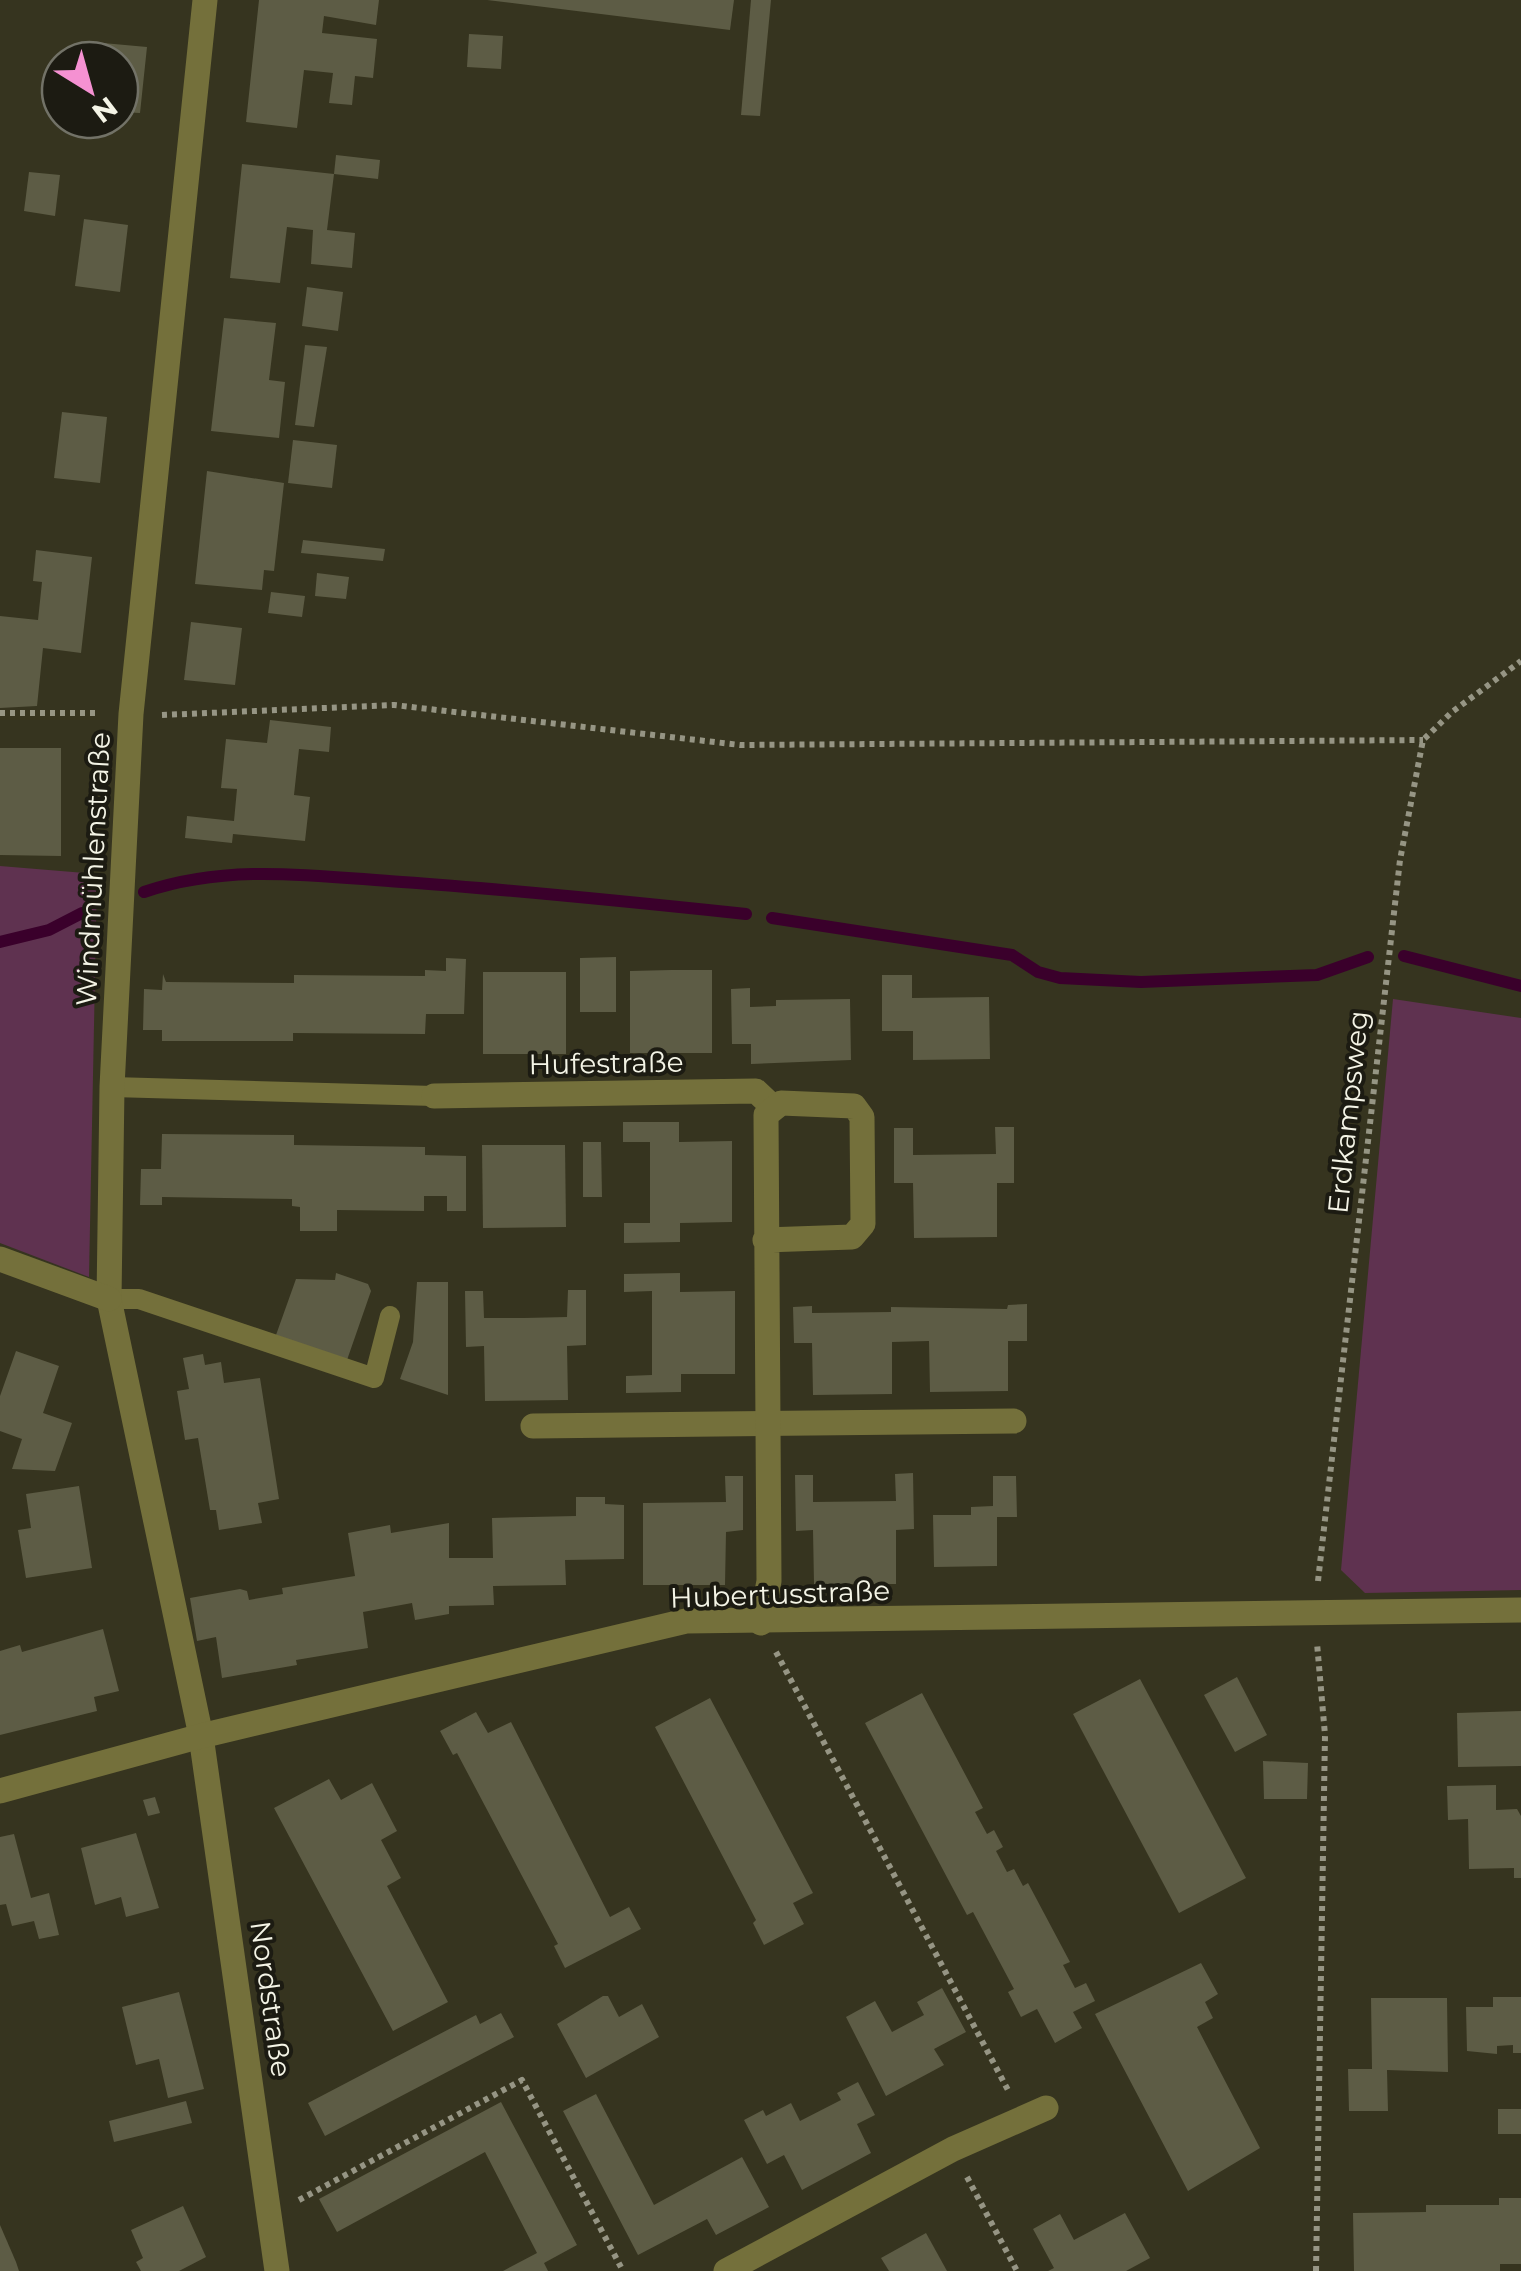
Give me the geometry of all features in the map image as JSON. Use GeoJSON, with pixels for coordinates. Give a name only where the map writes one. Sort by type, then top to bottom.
{"type":"FeatureCollection","features":[{"type":"Feature","properties":{"kind":"street","name":"Windmühlenstraße"},"geometry":{"type":"LineString","coordinates":[[202,1736],[110,1299],[112,1088],[131,714],[205,0]]}},
{"type":"Feature","properties":{"kind":"street","name":"Hufestraße"},"geometry":{"type":"LineString","coordinates":[[434,1096],[756,1091],[773,1107],[782,1103],[854,1106],[860,1111],[864,1224],[852,1237],[764,1240]]}},
{"type":"Feature","properties":{"kind":"street"},"geometry":{"type":"LineString","coordinates":[[760,1622],[769,1580],[764,1240],[766,1115],[773,1107]]}},
{"type":"Feature","properties":{"kind":"street"},"geometry":{"type":"LineString","coordinates":[[0,1259],[110,1299]]}},
{"type":"Feature","properties":{"kind":"street"},"geometry":{"type":"LineString","coordinates":[[533,1426],[1014,1421]]}},
{"type":"Feature","properties":{"kind":"street","name":"Hubertusstraße"},"geometry":{"type":"LineString","coordinates":[[0,1791],[202,1736],[686,1621],[1521,1610]]}},
{"type":"Feature","properties":{"kind":"street","name":"Nordstraße"},"geometry":{"type":"LineString","coordinates":[[202,1736],[277,2271]]}},
{"type":"Feature","properties":{"kind":"street"},"geometry":{"type":"LineString","coordinates":[[726,2271],[952,2149],[1035,2114]]}},
{"type":"Feature","properties":{"kind":"lane"},"geometry":{"type":"LineString","coordinates":[[112,1088],[434,1096]]}},
{"type":"Feature","properties":{"kind":"lane"},"geometry":{"type":"LineString","coordinates":[[110,1299],[138,1299],[374,1378],[390,1316]]}},
{"type":"Feature","properties":{"kind":"path"},"geometry":{"type":"LineString","coordinates":[[0,714],[394,705],[740,744],[1423,740],[1452,712],[1521,661]]}},
{"type":"Feature","properties":{"kind":"path","name":"Erdkampsweg"},"geometry":{"type":"LineString","coordinates":[[1316,2271],[1325,1735],[1314,1615],[1400,860],[1423,740]]}},
{"type":"Feature","properties":{"kind":"path"},"geometry":{"type":"LineString","coordinates":[[760,1622],[1035,2114]]}},
{"type":"Feature","properties":{"kind":"path"},"geometry":{"type":"LineString","coordinates":[[272,2214],[522,2080],[623,2271]]}},
{"type":"Feature","properties":{"kind":"path"},"geometry":{"type":"LineString","coordinates":[[952,2149],[1018,2271]]}},
{"type":"Feature","properties":{"kind":"shaded area"},"geometry":{"type":"Polygon","coordinates":[[[0,866],[97,874],[89,1277],[0,1243],[0,866]]]}},
{"type":"Feature","properties":{"kind":"shaded area"},"geometry":{"type":"Polygon","coordinates":[[[1393,999],[1521,1018],[1521,1590],[1365,1593],[1341,1570],[1393,999]]]}},
{"type":"Feature","properties":{"kind":"building"},"geometry":{"type":"Polygon","coordinates":[[[259,0],[379,0],[376,25],[324,16],[322,33],[377,39],[373,78],[355,76],[352,105],[329,103],[333,73],[304,70],[297,128],[246,122],[259,0]]]}},
{"type":"Feature","properties":{"kind":"building"},"geometry":{"type":"Polygon","coordinates":[[[487,0],[734,0],[730,30],[487,0]]]}},
{"type":"Feature","properties":{"kind":"building"},"geometry":{"type":"Polygon","coordinates":[[[751,0],[771,0],[760,116],[741,115],[751,0]]]}},
{"type":"Feature","properties":{"kind":"building"},"geometry":{"type":"Polygon","coordinates":[[[469,34],[503,36],[501,69],[467,67],[469,34]]]}},
{"type":"Feature","properties":{"kind":"building"},"geometry":{"type":"Polygon","coordinates":[[[140,46],[147,47],[140,113],[140,46]]]}},
{"type":"Feature","properties":{"kind":"building"},"geometry":{"type":"Polygon","coordinates":[[[336,155],[380,160],[378,179],[334,174],[336,155]]]}},
{"type":"Feature","properties":{"kind":"building"},"geometry":{"type":"Polygon","coordinates":[[[242,164],[334,174],[327,230],[355,233],[352,268],[311,264],[313,230],[287,227],[280,283],[230,278],[242,164]]]}},
{"type":"Feature","properties":{"kind":"building"},"geometry":{"type":"Polygon","coordinates":[[[29,172],[60,175],[55,216],[24,211],[29,172]]]}},
{"type":"Feature","properties":{"kind":"building"},"geometry":{"type":"Polygon","coordinates":[[[84,219],[128,225],[120,292],[75,286],[84,219]]]}},
{"type":"Feature","properties":{"kind":"building"},"geometry":{"type":"Polygon","coordinates":[[[307,287],[343,292],[338,331],[302,326],[307,287]]]}},
{"type":"Feature","properties":{"kind":"building"},"geometry":{"type":"Polygon","coordinates":[[[224,318],[276,323],[269,380],[285,382],[279,438],[211,431],[224,318]]]}},
{"type":"Feature","properties":{"kind":"building"},"geometry":{"type":"Polygon","coordinates":[[[305,345],[327,347],[314,427],[295,425],[305,345]]]}},
{"type":"Feature","properties":{"kind":"building"},"geometry":{"type":"Polygon","coordinates":[[[62,412],[107,417],[100,483],[54,478],[62,412]]]}},
{"type":"Feature","properties":{"kind":"building"},"geometry":{"type":"Polygon","coordinates":[[[293,440],[337,445],[332,488],[288,483],[293,440]]]}},
{"type":"Feature","properties":{"kind":"building"},"geometry":{"type":"Polygon","coordinates":[[[207,471],[284,483],[274,571],[264,570],[262,590],[195,584],[207,471]]]}},
{"type":"Feature","properties":{"kind":"building"},"geometry":{"type":"Polygon","coordinates":[[[303,540],[385,549],[383,561],[301,553],[303,540]]]}},
{"type":"Feature","properties":{"kind":"building"},"geometry":{"type":"Polygon","coordinates":[[[36,550],[92,557],[81,653],[43,648],[37,706],[0,708],[0,616],[38,620],[42,582],[33,581],[36,550]]]}},
{"type":"Feature","properties":{"kind":"building"},"geometry":{"type":"Polygon","coordinates":[[[317,573],[349,577],[346,599],[315,596],[317,573]]]}},
{"type":"Feature","properties":{"kind":"building"},"geometry":{"type":"Polygon","coordinates":[[[271,592],[305,596],[302,617],[268,613],[271,592]]]}},
{"type":"Feature","properties":{"kind":"building"},"geometry":{"type":"Polygon","coordinates":[[[191,622],[242,628],[235,685],[184,680],[191,622]]]}},
{"type":"Feature","properties":{"kind":"building"},"geometry":{"type":"Polygon","coordinates":[[[270,720],[331,727],[329,752],[299,749],[294,795],[310,797],[305,841],[233,834],[232,843],[185,838],[187,816],[234,821],[237,789],[221,788],[226,739],[267,743],[270,720]]]}},
{"type":"Feature","properties":{"kind":"building"},"geometry":{"type":"Polygon","coordinates":[[[0,748],[61,748],[61,856],[0,855],[0,748]]]}},
{"type":"Feature","properties":{"kind":"building"},"geometry":{"type":"Polygon","coordinates":[[[616,957],[616,1012],[580,1012],[580,958],[616,957]]]}},
{"type":"Feature","properties":{"kind":"building"},"geometry":{"type":"Polygon","coordinates":[[[446,958],[466,959],[464,1014],[426,1014],[425,1034],[293,1033],[293,1041],[162,1041],[162,1030],[143,1030],[144,989],[162,990],[163,974],[166,982],[294,983],[294,975],[425,976],[425,970],[446,971],[446,958]]]}},
{"type":"Feature","properties":{"kind":"building"},"geometry":{"type":"Polygon","coordinates":[[[712,970],[712,1053],[630,1053],[630,971],[712,970]]]}},
{"type":"Feature","properties":{"kind":"building"},"geometry":{"type":"Polygon","coordinates":[[[483,972],[566,972],[566,1054],[483,1054],[483,972]]]}},
{"type":"Feature","properties":{"kind":"building"},"geometry":{"type":"Polygon","coordinates":[[[882,975],[912,975],[912,998],[989,997],[990,1059],[913,1060],[913,1031],[882,1031],[882,975]]]}},
{"type":"Feature","properties":{"kind":"building"},"geometry":{"type":"Polygon","coordinates":[[[750,988],[750,1007],[776,1006],[776,1000],[850,999],[851,1060],[751,1064],[751,1044],[732,1044],[731,989],[750,988]]]}},
{"type":"Feature","properties":{"kind":"building"},"geometry":{"type":"Polygon","coordinates":[[[623,1122],[679,1122],[679,1142],[732,1141],[732,1222],[680,1223],[680,1242],[624,1243],[624,1223],[650,1223],[650,1142],[623,1142],[623,1122]]]}},
{"type":"Feature","properties":{"kind":"building"},"geometry":{"type":"Polygon","coordinates":[[[995,1127],[1014,1127],[1014,1183],[997,1183],[997,1237],[914,1238],[913,1183],[894,1183],[894,1128],[913,1128],[913,1155],[996,1154],[995,1127]]]}},
{"type":"Feature","properties":{"kind":"building"},"geometry":{"type":"Polygon","coordinates":[[[162,1134],[294,1135],[294,1145],[425,1147],[425,1155],[466,1156],[466,1211],[447,1211],[447,1196],[424,1196],[424,1211],[337,1210],[337,1231],[300,1231],[300,1207],[292,1206],[292,1199],[162,1197],[162,1205],[140,1205],[141,1169],[161,1169],[162,1134]]]}},
{"type":"Feature","properties":{"kind":"building"},"geometry":{"type":"Polygon","coordinates":[[[583,1142],[601,1142],[602,1197],[583,1197],[583,1142]]]}},
{"type":"Feature","properties":{"kind":"building"},"geometry":{"type":"Polygon","coordinates":[[[482,1145],[565,1145],[566,1227],[483,1228],[482,1145]]]}},
{"type":"Feature","properties":{"kind":"building"},"geometry":{"type":"Polygon","coordinates":[[[336,1273],[368,1284],[371,1291],[347,1360],[276,1335],[296,1279],[335,1280],[336,1273]]]}},
{"type":"Feature","properties":{"kind":"building"},"geometry":{"type":"Polygon","coordinates":[[[680,1273],[680,1292],[735,1291],[735,1374],[681,1374],[681,1392],[626,1393],[626,1376],[652,1375],[652,1291],[624,1292],[624,1274],[680,1273]]]}},
{"type":"Feature","properties":{"kind":"building"},"geometry":{"type":"Polygon","coordinates":[[[417,1282],[448,1282],[448,1395],[400,1379],[413,1342],[417,1282]]]}},
{"type":"Feature","properties":{"kind":"building"},"geometry":{"type":"Polygon","coordinates":[[[568,1290],[586,1290],[586,1345],[567,1346],[568,1400],[485,1401],[484,1346],[466,1347],[465,1291],[483,1291],[484,1318],[524,1318],[567,1317],[568,1290]]]}},
{"type":"Feature","properties":{"kind":"building"},"geometry":{"type":"Polygon","coordinates":[[[1027,1304],[1027,1341],[1008,1341],[1008,1391],[930,1392],[929,1341],[892,1342],[892,1394],[813,1395],[812,1343],[794,1343],[793,1307],[812,1306],[812,1313],[891,1312],[891,1307],[1007,1309],[1008,1305],[1027,1304]]]}},
{"type":"Feature","properties":{"kind":"building"},"geometry":{"type":"Polygon","coordinates":[[[16,1351],[59,1366],[43,1413],[72,1423],[55,1471],[12,1469],[22,1439],[0,1431],[0,1396],[16,1351]]]}},
{"type":"Feature","properties":{"kind":"building"},"geometry":{"type":"Polygon","coordinates":[[[203,1354],[205,1365],[221,1362],[224,1383],[260,1378],[279,1499],[258,1503],[262,1523],[219,1530],[216,1510],[210,1510],[198,1438],[185,1440],[177,1391],[189,1389],[183,1358],[203,1354]]]}},
{"type":"Feature","properties":{"kind":"building"},"geometry":{"type":"Polygon","coordinates":[[[913,1473],[914,1529],[896,1530],[896,1584],[814,1584],[813,1530],[796,1531],[795,1475],[813,1475],[813,1502],[896,1501],[895,1474],[913,1473]]]}},
{"type":"Feature","properties":{"kind":"building"},"geometry":{"type":"Polygon","coordinates":[[[725,1476],[743,1476],[743,1530],[726,1532],[725,1585],[643,1585],[643,1503],[726,1502],[725,1476]]]}},
{"type":"Feature","properties":{"kind":"building"},"geometry":{"type":"Polygon","coordinates":[[[993,1476],[1016,1476],[1017,1517],[997,1517],[997,1566],[934,1567],[933,1515],[971,1515],[971,1507],[993,1506],[993,1476]]]}},
{"type":"Feature","properties":{"kind":"building"},"geometry":{"type":"Polygon","coordinates":[[[79,1486],[92,1568],[26,1578],[18,1530],[31,1528],[26,1494],[79,1486]]]}},
{"type":"Feature","properties":{"kind":"building"},"geometry":{"type":"Polygon","coordinates":[[[576,1497],[605,1497],[605,1504],[624,1505],[624,1559],[565,1560],[566,1585],[493,1586],[494,1605],[449,1606],[449,1614],[415,1620],[412,1603],[363,1612],[368,1648],[222,1678],[216,1637],[197,1641],[190,1598],[240,1589],[247,1591],[249,1600],[283,1594],[282,1588],[355,1576],[348,1533],[390,1525],[391,1533],[449,1523],[449,1558],[493,1558],[492,1518],[576,1516],[576,1497]]]}},
{"type":"Feature","properties":{"kind":"building"},"geometry":{"type":"Polygon","coordinates":[[[103,1629],[119,1691],[94,1697],[97,1711],[0,1735],[0,1651],[20,1645],[22,1652],[103,1629]]]}},
{"type":"Feature","properties":{"kind":"building"},"geometry":{"type":"Polygon","coordinates":[[[1237,1677],[1267,1735],[1235,1752],[1204,1695],[1237,1677]]]}},
{"type":"Feature","properties":{"kind":"building"},"geometry":{"type":"Polygon","coordinates":[[[1140,1679],[1246,1878],[1179,1913],[1073,1714],[1140,1679]]]}},
{"type":"Feature","properties":{"kind":"building"},"geometry":{"type":"Polygon","coordinates":[[[922,1693],[983,1808],[975,1812],[987,1834],[994,1830],[1003,1847],[996,1851],[1007,1872],[1014,1869],[1023,1886],[1028,1883],[1070,1962],[1063,1965],[1075,1988],[1086,1983],[1095,2001],[1073,2012],[1082,2028],[1055,2043],[1037,2009],[1021,2017],[1008,1992],[1014,1989],[973,1912],[967,1915],[865,1723],[922,1693]]]}},
{"type":"Feature","properties":{"kind":"building"},"geometry":{"type":"Polygon","coordinates":[[[710,1698],[813,1893],[793,1903],[804,1924],[764,1945],[753,1923],[756,1920],[655,1727],[710,1698]]]}},
{"type":"Feature","properties":{"kind":"building"},"geometry":{"type":"Polygon","coordinates":[[[1521,1711],[1521,1766],[1458,1767],[1457,1713],[1521,1711]]]}},
{"type":"Feature","properties":{"kind":"building"},"geometry":{"type":"Polygon","coordinates":[[[476,1712],[488,1733],[511,1722],[610,1917],[629,1907],[641,1929],[565,1968],[554,1946],[558,1944],[457,1753],[453,1755],[440,1731],[476,1712]]]}},
{"type":"Feature","properties":{"kind":"building"},"geometry":{"type":"Polygon","coordinates":[[[1263,1761],[1308,1763],[1307,1799],[1264,1799],[1263,1761]]]}},
{"type":"Feature","properties":{"kind":"building"},"geometry":{"type":"Polygon","coordinates":[[[329,1779],[341,1800],[372,1783],[397,1831],[381,1840],[401,1878],[387,1886],[448,2002],[393,2031],[274,1808],[329,1779]]]}},
{"type":"Feature","properties":{"kind":"building"},"geometry":{"type":"Polygon","coordinates":[[[1496,1785],[1496,1810],[1517,1809],[1521,1816],[1521,1878],[1514,1878],[1514,1868],[1469,1869],[1468,1819],[1448,1820],[1447,1786],[1496,1785]]]}},
{"type":"Feature","properties":{"kind":"building"},"geometry":{"type":"Polygon","coordinates":[[[155,1797],[160,1813],[148,1816],[143,1800],[155,1797]]]}},
{"type":"Feature","properties":{"kind":"building"},"geometry":{"type":"Polygon","coordinates":[[[136,1833],[159,1908],[126,1917],[121,1897],[95,1905],[81,1848],[136,1833]]]}},
{"type":"Feature","properties":{"kind":"building"},"geometry":{"type":"Polygon","coordinates":[[[14,1834],[31,1898],[49,1893],[59,1935],[39,1939],[34,1921],[12,1926],[6,1904],[0,1905],[0,1837],[14,1834]]]}},
{"type":"Feature","properties":{"kind":"building"},"geometry":{"type":"Polygon","coordinates":[[[1201,1963],[1218,1994],[1205,2002],[1213,2018],[1197,2027],[1260,2148],[1188,2191],[1095,2014],[1201,1963]]]}},
{"type":"Feature","properties":{"kind":"building"},"geometry":{"type":"Polygon","coordinates":[[[942,1988],[966,2032],[934,2049],[944,2065],[886,2096],[846,2017],[875,2001],[892,2032],[924,2015],[917,2002],[942,1988]]]}},
{"type":"Feature","properties":{"kind":"building"},"geometry":{"type":"Polygon","coordinates":[[[179,1992],[204,2089],[168,2098],[159,2059],[136,2065],[122,2007],[179,1992]]]}},
{"type":"Feature","properties":{"kind":"building"},"geometry":{"type":"Polygon","coordinates":[[[608,1996],[619,2017],[642,2004],[659,2037],[586,2078],[557,2024],[608,1996]]]}},
{"type":"Feature","properties":{"kind":"building"},"geometry":{"type":"Polygon","coordinates":[[[1493,1997],[1521,1997],[1521,2053],[1513,2053],[1513,2045],[1497,2046],[1497,2054],[1467,2051],[1466,2007],[1493,2007],[1493,1997]]]}},
{"type":"Feature","properties":{"kind":"building"},"geometry":{"type":"Polygon","coordinates":[[[1371,1998],[1447,1998],[1448,2072],[1387,2070],[1388,2111],[1349,2111],[1348,2069],[1372,2069],[1371,1998]]]}},
{"type":"Feature","properties":{"kind":"building"},"geometry":{"type":"Polygon","coordinates":[[[501,2013],[514,2037],[325,2136],[308,2103],[476,2015],[480,2024],[501,2013]]]}},
{"type":"Feature","properties":{"kind":"building"},"geometry":{"type":"Polygon","coordinates":[[[858,2082],[875,2115],[857,2124],[871,2153],[802,2190],[784,2155],[767,2164],[744,2120],[763,2110],[766,2116],[791,2103],[800,2121],[841,2100],[837,2093],[858,2082]]]}},
{"type":"Feature","properties":{"kind":"building"},"geometry":{"type":"Polygon","coordinates":[[[596,2094],[654,2205],[742,2157],[769,2207],[716,2235],[707,2219],[638,2255],[563,2111],[596,2094]]]}},
{"type":"Feature","properties":{"kind":"building"},"geometry":{"type":"Polygon","coordinates":[[[186,2101],[192,2123],[114,2142],[109,2121],[186,2101]]]}},
{"type":"Feature","properties":{"kind":"building"},"geometry":{"type":"Polygon","coordinates":[[[501,2102],[577,2245],[544,2263],[548,2271],[503,2271],[537,2253],[485,2152],[337,2232],[319,2199],[501,2102]]]}},
{"type":"Feature","properties":{"kind":"building"},"geometry":{"type":"Polygon","coordinates":[[[1498,2109],[1521,2109],[1521,2134],[1498,2134],[1498,2109]]]}},
{"type":"Feature","properties":{"kind":"building"},"geometry":{"type":"Polygon","coordinates":[[[1499,2198],[1521,2198],[1521,2264],[1500,2264],[1500,2271],[1354,2271],[1353,2213],[1426,2212],[1426,2205],[1499,2205],[1499,2198]]]}},
{"type":"Feature","properties":{"kind":"building"},"geometry":{"type":"Polygon","coordinates":[[[183,2206],[206,2257],[179,2271],[141,2271],[136,2262],[143,2258],[131,2230],[183,2206]]]}},
{"type":"Feature","properties":{"kind":"building"},"geometry":{"type":"Polygon","coordinates":[[[1125,2213],[1150,2258],[1126,2271],[1048,2271],[1054,2268],[1033,2229],[1060,2214],[1074,2240],[1125,2213]]]}},
{"type":"Feature","properties":{"kind":"building"},"geometry":{"type":"Polygon","coordinates":[[[0,2225],[16,2262],[19,2271],[0,2271],[0,2225]]]}},
{"type":"Feature","properties":{"kind":"building"},"geometry":{"type":"Polygon","coordinates":[[[926,2233],[947,2271],[889,2271],[881,2258],[926,2233]]]}},
{"type":"Feature","properties":{"kind":"waterway"},"geometry":{"type":"LineString","coordinates":[[144,892],[208,877],[304,875],[531,892],[746,914]]}},
{"type":"Feature","properties":{"kind":"waterway"},"geometry":{"type":"LineString","coordinates":[[0,942],[49,930],[82,913]]}},
{"type":"Feature","properties":{"kind":"waterway"},"geometry":{"type":"LineString","coordinates":[[772,918],[1012,955],[1038,972],[1060,978],[1141,982],[1317,975],[1368,957]]}},
{"type":"Feature","properties":{"kind":"waterway"},"geometry":{"type":"LineString","coordinates":[[1404,956],[1521,986]]}}]}
